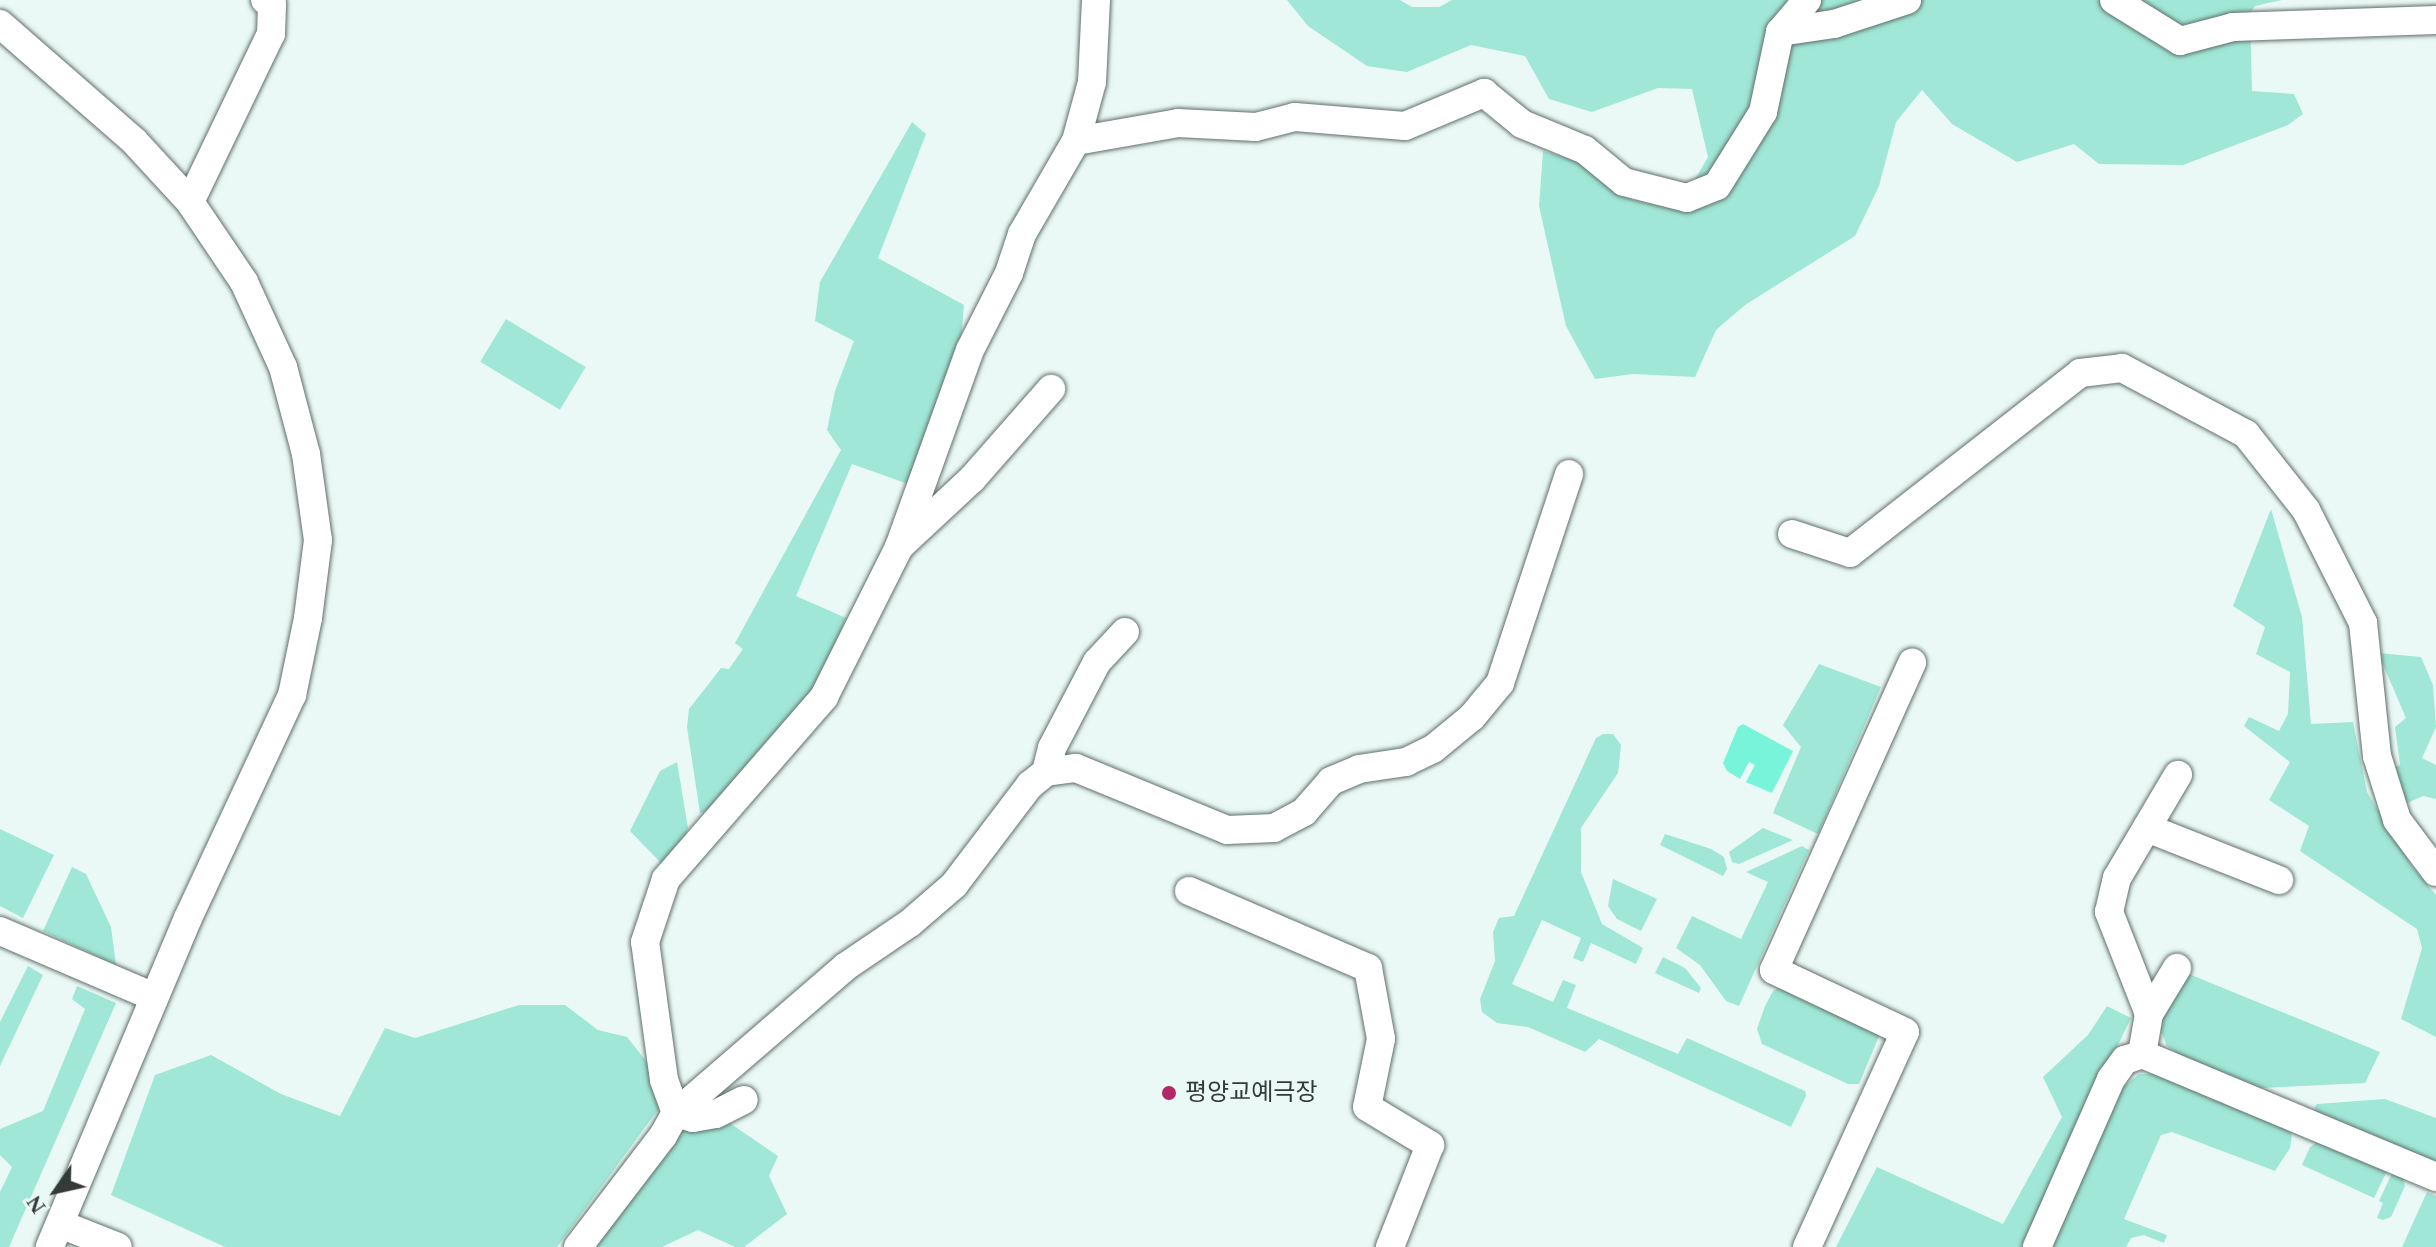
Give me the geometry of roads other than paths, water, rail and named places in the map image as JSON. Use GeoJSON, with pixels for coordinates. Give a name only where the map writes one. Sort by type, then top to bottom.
{"type":"FeatureCollection","features":[{"type":"Feature","properties":{"kind":"street"},"geometry":{"type":"LineString","coordinates":[[190,202],[271,34],[272,4],[265,0]]}},
{"type":"Feature","properties":{"kind":"street"},"geometry":{"type":"LineString","coordinates":[[676,1113],[664,1080],[645,942],[666,879],[824,697],[899,547],[970,350],[1009,273],[1022,234],[1076,141],[1092,82],[1096,0]]}},
{"type":"Feature","properties":{"kind":"street"},"geometry":{"type":"LineString","coordinates":[[1076,141],[1178,123],[1256,127],[1295,117],[1405,126],[1484,93],[1522,124],[1585,150],[1624,182],[1687,198],[1717,186],[1763,112],[1780,32],[1807,0]]}},
{"type":"Feature","properties":{"kind":"street"},"geometry":{"type":"LineString","coordinates":[[1780,32],[1834,24],[1907,0]]}},
{"type":"Feature","properties":{"kind":"street"},"geometry":{"type":"LineString","coordinates":[[2114,0],[2180,41],[2233,27],[2436,20]]}},
{"type":"Feature","properties":{"kind":"street"},"geometry":{"type":"LineString","coordinates":[[0,24],[134,141],[190,202],[244,282],[283,367],[306,454],[318,540],[308,618],[292,695],[154,997],[55,1236],[118,1247]]}},
{"type":"Feature","properties":{"kind":"street"},"geometry":{"type":"LineString","coordinates":[[1792,534],[1850,553],[2080,373],[2122,368],[2246,434],[2306,510],[2363,623],[2377,756],[2397,820],[2436,872]]}},
{"type":"Feature","properties":{"kind":"street"},"geometry":{"type":"LineString","coordinates":[[899,547],[972,479],[1051,389]]}},
{"type":"Feature","properties":{"kind":"street"},"geometry":{"type":"LineString","coordinates":[[578,1247],[663,1136],[676,1113],[845,967],[910,923],[954,885],[1030,785],[1046,772],[1076,768],[1227,830],[1274,828],[1304,812],[1331,781],[1359,769],[1406,762],[1433,749],[1472,717],[1500,683],[1569,474]]}},
{"type":"Feature","properties":{"kind":"street"},"geometry":{"type":"LineString","coordinates":[[1046,772],[1052,748],[1097,662],[1125,632]]}},
{"type":"Feature","properties":{"kind":"street"},"geometry":{"type":"LineString","coordinates":[[1807,1247],[1905,1032],[1774,970],[1912,663]]}},
{"type":"Feature","properties":{"kind":"street"},"geometry":{"type":"LineString","coordinates":[[2149,1014],[2109,912],[2117,878],[2178,775]]}},
{"type":"Feature","properties":{"kind":"street"},"geometry":{"type":"LineString","coordinates":[[2147,828],[2279,880]]}},
{"type":"Feature","properties":{"kind":"street"},"geometry":{"type":"LineString","coordinates":[[1189,891],[1368,968],[1381,1039],[1367,1107],[1430,1145],[1390,1247]]}},
{"type":"Feature","properties":{"kind":"street"},"geometry":{"type":"LineString","coordinates":[[0,931],[154,997]]}},
{"type":"Feature","properties":{"kind":"street"},"geometry":{"type":"LineString","coordinates":[[2142,1054],[2149,1014],[2177,968]]}},
{"type":"Feature","properties":{"kind":"street"},"geometry":{"type":"LineString","coordinates":[[2037,1247],[2111,1079],[2125,1060],[2142,1054],[2436,1177]]}},
{"type":"Feature","properties":{"kind":"street"},"geometry":{"type":"LineString","coordinates":[[676,1113],[693,1118],[705,1116],[744,1100]]}},
{"type":"Feature","properties":{"kind":"place","name":"평양교예극장"},"geometry":{"type":"Point","coordinates":[1169,1093]}}]}
